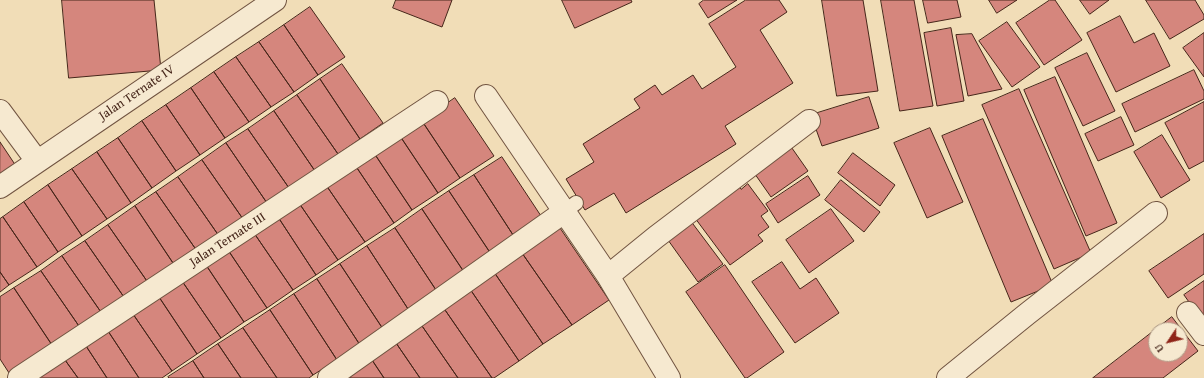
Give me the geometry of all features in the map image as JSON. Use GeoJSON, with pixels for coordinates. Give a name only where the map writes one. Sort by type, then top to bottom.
{"type":"FeatureCollection","features":[{"type":"Feature","properties":{"kind":"street","name":"Jalan Ternate IV"},"geometry":{"type":"LineString","coordinates":[[0,187],[275,0]]}},
{"type":"Feature","properties":{"kind":"street"},"geometry":{"type":"LineString","coordinates":[[486,96],[570,207],[608,276],[669,378]]}},
{"type":"Feature","properties":{"kind":"street","name":"Jalan Ternate III"},"geometry":{"type":"LineString","coordinates":[[19,378],[437,102]]}},
{"type":"Feature","properties":{"kind":"street"},"geometry":{"type":"LineString","coordinates":[[0,111],[37,161]]}},
{"type":"Feature","properties":{"kind":"street"},"geometry":{"type":"LineString","coordinates":[[608,276],[646,245],[809,122]]}},
{"type":"Feature","properties":{"kind":"street"},"geometry":{"type":"LineString","coordinates":[[329,378],[570,207]]}},
{"type":"Feature","properties":{"kind":"street"},"geometry":{"type":"LineString","coordinates":[[948,378],[1027,314],[1156,214]]}},
{"type":"Feature","properties":{"kind":"street"},"geometry":{"type":"LineString","coordinates":[[1188,313],[1204,334]]}},
{"type":"Feature","properties":{"kind":"building"},"geometry":{"type":"Polygon","coordinates":[[[62,0],[154,0],[161,70],[69,78],[62,0]]]}},
{"type":"Feature","properties":{"kind":"building"},"geometry":{"type":"Polygon","coordinates":[[[396,0],[452,0],[442,27],[393,8],[396,0]]]}},
{"type":"Feature","properties":{"kind":"building"},"geometry":{"type":"Polygon","coordinates":[[[562,0],[631,0],[632,2],[575,28],[562,0]]]}},
{"type":"Feature","properties":{"kind":"building"},"geometry":{"type":"Polygon","coordinates":[[[704,0],[737,0],[708,18],[699,4],[704,0]]]}},
{"type":"Feature","properties":{"kind":"building"},"geometry":{"type":"Polygon","coordinates":[[[746,0],[779,0],[787,12],[760,30],[793,83],[725,126],[736,144],[626,213],[614,193],[585,210],[566,179],[594,162],[583,144],[640,108],[634,99],[655,85],[662,95],[693,75],[702,89],[736,67],[709,24],[746,0]]]}},
{"type":"Feature","properties":{"kind":"building"},"geometry":{"type":"Polygon","coordinates":[[[822,0],[863,0],[878,91],[837,96],[822,0]]]}},
{"type":"Feature","properties":{"kind":"building"},"geometry":{"type":"Polygon","coordinates":[[[881,0],[914,0],[933,106],[900,111],[881,0]]]}},
{"type":"Feature","properties":{"kind":"building"},"geometry":{"type":"Polygon","coordinates":[[[923,0],[957,0],[961,17],[928,23],[923,0]]]}},
{"type":"Feature","properties":{"kind":"building"},"geometry":{"type":"Polygon","coordinates":[[[989,0],[1017,0],[997,13],[989,0]]]}},
{"type":"Feature","properties":{"kind":"building"},"geometry":{"type":"Polygon","coordinates":[[[1050,0],[1055,0],[1082,40],[1044,65],[1016,23],[1050,0]]]}},
{"type":"Feature","properties":{"kind":"building"},"geometry":{"type":"Polygon","coordinates":[[[1080,0],[1109,0],[1090,14],[1080,0]]]}},
{"type":"Feature","properties":{"kind":"building"},"geometry":{"type":"Polygon","coordinates":[[[1146,0],[1195,0],[1204,15],[1204,19],[1170,39],[1146,0]]]}},
{"type":"Feature","properties":{"kind":"building"},"geometry":{"type":"Polygon","coordinates":[[[310,7],[345,57],[318,75],[284,25],[310,7]]]}},
{"type":"Feature","properties":{"kind":"building"},"geometry":{"type":"Polygon","coordinates":[[[1120,16],[1134,43],[1154,33],[1170,66],[1116,92],[1087,33],[1120,16]]]}},
{"type":"Feature","properties":{"kind":"building"},"geometry":{"type":"Polygon","coordinates":[[[1007,22],[1040,67],[1012,87],[979,41],[1007,22]]]}},
{"type":"Feature","properties":{"kind":"building"},"geometry":{"type":"Polygon","coordinates":[[[284,25],[318,75],[294,92],[259,42],[284,25]]]}},
{"type":"Feature","properties":{"kind":"building"},"geometry":{"type":"Polygon","coordinates":[[[951,28],[964,101],[937,106],[924,33],[951,28]]]}},
{"type":"Feature","properties":{"kind":"building"},"geometry":{"type":"Polygon","coordinates":[[[1204,33],[1204,77],[1183,48],[1204,33]]]}},
{"type":"Feature","properties":{"kind":"building"},"geometry":{"type":"Polygon","coordinates":[[[972,34],[1002,89],[968,96],[956,35],[972,34]]]}},
{"type":"Feature","properties":{"kind":"building"},"geometry":{"type":"Polygon","coordinates":[[[259,42],[294,92],[271,107],[236,57],[259,42]]]}},
{"type":"Feature","properties":{"kind":"building"},"geometry":{"type":"Polygon","coordinates":[[[1087,53],[1115,111],[1083,126],[1055,68],[1087,53]]]}},
{"type":"Feature","properties":{"kind":"building"},"geometry":{"type":"Polygon","coordinates":[[[236,57],[271,107],[249,122],[214,72],[236,57]]]}},
{"type":"Feature","properties":{"kind":"building"},"geometry":{"type":"Polygon","coordinates":[[[342,64],[383,123],[360,139],[320,79],[342,64]]]}},
{"type":"Feature","properties":{"kind":"building"},"geometry":{"type":"Polygon","coordinates":[[[1194,70],[1204,91],[1204,99],[1135,132],[1122,104],[1194,70]]]}},
{"type":"Feature","properties":{"kind":"building"},"geometry":{"type":"Polygon","coordinates":[[[214,72],[249,122],[225,138],[191,88],[214,72]]]}},
{"type":"Feature","properties":{"kind":"building"},"geometry":{"type":"Polygon","coordinates":[[[1055,77],[1117,223],[1086,236],[1024,90],[1055,77]]]}},
{"type":"Feature","properties":{"kind":"building"},"geometry":{"type":"Polygon","coordinates":[[[320,79],[360,139],[338,154],[297,95],[320,79]]]}},
{"type":"Feature","properties":{"kind":"building"},"geometry":{"type":"Polygon","coordinates":[[[191,88],[225,138],[200,155],[166,105],[191,88]]]}},
{"type":"Feature","properties":{"kind":"building"},"geometry":{"type":"Polygon","coordinates":[[[1019,89],[1091,253],[1054,269],[982,105],[1019,89]]]}},
{"type":"Feature","properties":{"kind":"building"},"geometry":{"type":"Polygon","coordinates":[[[297,95],[338,154],[315,171],[274,111],[297,95]]]}},
{"type":"Feature","properties":{"kind":"building"},"geometry":{"type":"Polygon","coordinates":[[[869,97],[879,128],[822,146],[811,115],[869,97]]]}},
{"type":"Feature","properties":{"kind":"building"},"geometry":{"type":"Polygon","coordinates":[[[455,98],[494,156],[460,178],[422,121],[455,98]]]}},
{"type":"Feature","properties":{"kind":"building"},"geometry":{"type":"Polygon","coordinates":[[[1204,102],[1204,161],[1189,169],[1165,123],[1204,102]]]}},
{"type":"Feature","properties":{"kind":"building"},"geometry":{"type":"Polygon","coordinates":[[[166,105],[200,155],[176,171],[142,121],[166,105]]]}},
{"type":"Feature","properties":{"kind":"building"},"geometry":{"type":"Polygon","coordinates":[[[274,111],[315,171],[289,188],[248,129],[274,111]]]}},
{"type":"Feature","properties":{"kind":"building"},"geometry":{"type":"Polygon","coordinates":[[[1121,117],[1134,145],[1098,161],[1085,134],[1121,117]]]}},
{"type":"Feature","properties":{"kind":"building"},"geometry":{"type":"Polygon","coordinates":[[[983,119],[1053,285],[1011,302],[942,136],[983,119]]]}},
{"type":"Feature","properties":{"kind":"building"},"geometry":{"type":"Polygon","coordinates":[[[142,121],[176,171],[152,188],[118,138],[142,121]]]}},
{"type":"Feature","properties":{"kind":"building"},"geometry":{"type":"Polygon","coordinates":[[[422,121],[460,178],[438,193],[400,136],[422,121]]]}},
{"type":"Feature","properties":{"kind":"building"},"geometry":{"type":"Polygon","coordinates":[[[930,128],[963,202],[927,218],[894,143],[930,128]]]}},
{"type":"Feature","properties":{"kind":"building"},"geometry":{"type":"Polygon","coordinates":[[[248,129],[289,188],[267,203],[226,143],[248,129]]]}},
{"type":"Feature","properties":{"kind":"building"},"geometry":{"type":"Polygon","coordinates":[[[1162,135],[1190,180],[1161,198],[1134,152],[1162,135]]]}},
{"type":"Feature","properties":{"kind":"building"},"geometry":{"type":"Polygon","coordinates":[[[400,136],[438,193],[412,210],[374,153],[400,136]]]}},
{"type":"Feature","properties":{"kind":"building"},"geometry":{"type":"Polygon","coordinates":[[[118,138],[152,188],[131,203],[97,152],[118,138]]]}},
{"type":"Feature","properties":{"kind":"building"},"geometry":{"type":"Polygon","coordinates":[[[787,141],[808,171],[771,197],[750,167],[787,141]]]}},
{"type":"Feature","properties":{"kind":"building"},"geometry":{"type":"Polygon","coordinates":[[[0,142],[20,172],[0,185],[0,142]]]}},
{"type":"Feature","properties":{"kind":"building"},"geometry":{"type":"Polygon","coordinates":[[[226,143],[267,203],[243,219],[202,160],[226,143]]]}},
{"type":"Feature","properties":{"kind":"building"},"geometry":{"type":"Polygon","coordinates":[[[97,152],[131,203],[107,219],[72,169],[97,152]]]}},
{"type":"Feature","properties":{"kind":"building"},"geometry":{"type":"Polygon","coordinates":[[[374,153],[412,210],[394,223],[355,165],[374,153]]]}},
{"type":"Feature","properties":{"kind":"building"},"geometry":{"type":"Polygon","coordinates":[[[853,153],[895,185],[880,206],[838,173],[853,153]]]}},
{"type":"Feature","properties":{"kind":"building"},"geometry":{"type":"Polygon","coordinates":[[[502,157],[545,222],[517,241],[474,175],[502,157]]]}},
{"type":"Feature","properties":{"kind":"building"},"geometry":{"type":"Polygon","coordinates":[[[202,160],[243,219],[219,236],[178,177],[202,160]]]}},
{"type":"Feature","properties":{"kind":"building"},"geometry":{"type":"Polygon","coordinates":[[[355,165],[394,223],[365,242],[326,185],[355,165]]]}},
{"type":"Feature","properties":{"kind":"building"},"geometry":{"type":"Polygon","coordinates":[[[72,169],[107,219],[82,236],[48,185],[72,169]]]}},
{"type":"Feature","properties":{"kind":"building"},"geometry":{"type":"Polygon","coordinates":[[[474,175],[517,241],[493,257],[449,191],[474,175]]]}},
{"type":"Feature","properties":{"kind":"building"},"geometry":{"type":"Polygon","coordinates":[[[808,176],[820,195],[778,223],[766,204],[808,176]]]}},
{"type":"Feature","properties":{"kind":"building"},"geometry":{"type":"Polygon","coordinates":[[[178,177],[219,236],[197,251],[156,192],[178,177]]]}},
{"type":"Feature","properties":{"kind":"building"},"geometry":{"type":"Polygon","coordinates":[[[841,180],[880,212],[864,232],[825,200],[841,180]]]}},
{"type":"Feature","properties":{"kind":"building"},"geometry":{"type":"Polygon","coordinates":[[[748,184],[768,211],[761,216],[769,227],[758,235],[763,241],[730,265],[692,214],[738,185],[741,189],[748,184]]]}},
{"type":"Feature","properties":{"kind":"building"},"geometry":{"type":"Polygon","coordinates":[[[48,185],[82,236],[58,252],[24,202],[48,185]]]}},
{"type":"Feature","properties":{"kind":"building"},"geometry":{"type":"Polygon","coordinates":[[[326,185],[365,242],[338,260],[299,203],[326,185]]]}},
{"type":"Feature","properties":{"kind":"building"},"geometry":{"type":"Polygon","coordinates":[[[449,191],[493,257],[466,275],[422,209],[449,191]]]}},
{"type":"Feature","properties":{"kind":"building"},"geometry":{"type":"Polygon","coordinates":[[[156,192],[197,251],[175,266],[135,206],[156,192]]]}},
{"type":"Feature","properties":{"kind":"building"},"geometry":{"type":"Polygon","coordinates":[[[24,202],[58,252],[37,267],[3,217],[24,202]]]}},
{"type":"Feature","properties":{"kind":"building"},"geometry":{"type":"Polygon","coordinates":[[[299,203],[338,260],[316,275],[278,217],[299,203]]]}},
{"type":"Feature","properties":{"kind":"building"},"geometry":{"type":"Polygon","coordinates":[[[135,206],[175,266],[149,284],[108,225],[135,206]]]}},
{"type":"Feature","properties":{"kind":"building"},"geometry":{"type":"Polygon","coordinates":[[[422,209],[466,275],[438,293],[395,228],[422,209]]]}},
{"type":"Feature","properties":{"kind":"building"},"geometry":{"type":"Polygon","coordinates":[[[831,209],[854,241],[809,273],[786,240],[831,209]]]}},
{"type":"Feature","properties":{"kind":"building"},"geometry":{"type":"Polygon","coordinates":[[[687,216],[723,264],[698,282],[663,233],[687,216]]]}},
{"type":"Feature","properties":{"kind":"building"},"geometry":{"type":"Polygon","coordinates":[[[3,217],[37,267],[9,285],[0,272],[0,219],[3,217]]]}},
{"type":"Feature","properties":{"kind":"building"},"geometry":{"type":"Polygon","coordinates":[[[278,217],[316,275],[293,290],[254,233],[278,217]]]}},
{"type":"Feature","properties":{"kind":"building"},"geometry":{"type":"Polygon","coordinates":[[[108,225],[149,284],[126,300],[85,241],[108,225]]]}},
{"type":"Feature","properties":{"kind":"building"},"geometry":{"type":"Polygon","coordinates":[[[395,228],[438,293],[410,312],[367,246],[395,228]]]}},
{"type":"Feature","properties":{"kind":"building"},"geometry":{"type":"Polygon","coordinates":[[[560,228],[609,300],[572,325],[522,253],[560,228]]]}},
{"type":"Feature","properties":{"kind":"building"},"geometry":{"type":"Polygon","coordinates":[[[254,233],[293,290],[267,308],[228,250],[254,233]]]}},
{"type":"Feature","properties":{"kind":"building"},"geometry":{"type":"Polygon","coordinates":[[[1204,234],[1204,274],[1168,298],[1149,271],[1204,234]]]}},
{"type":"Feature","properties":{"kind":"building"},"geometry":{"type":"Polygon","coordinates":[[[85,241],[126,300],[103,315],[62,256],[85,241]]]}},
{"type":"Feature","properties":{"kind":"building"},"geometry":{"type":"Polygon","coordinates":[[[367,246],[410,312],[383,329],[340,264],[367,246]]]}},
{"type":"Feature","properties":{"kind":"building"},"geometry":{"type":"Polygon","coordinates":[[[228,250],[267,308],[244,322],[206,265],[228,250]]]}},
{"type":"Feature","properties":{"kind":"building"},"geometry":{"type":"Polygon","coordinates":[[[522,253],[572,325],[543,344],[494,272],[522,253]]]}},
{"type":"Feature","properties":{"kind":"building"},"geometry":{"type":"Polygon","coordinates":[[[62,256],[103,315],[81,329],[41,271],[62,256]]]}},
{"type":"Feature","properties":{"kind":"building"},"geometry":{"type":"Polygon","coordinates":[[[782,262],[800,289],[816,278],[839,313],[795,343],[752,282],[782,262]]]}},
{"type":"Feature","properties":{"kind":"building"},"geometry":{"type":"Polygon","coordinates":[[[340,264],[383,329],[360,345],[317,279],[340,264]]]}},
{"type":"Feature","properties":{"kind":"building"},"geometry":{"type":"Polygon","coordinates":[[[206,265],[244,322],[221,338],[182,281],[206,265]]]}},
{"type":"Feature","properties":{"kind":"building"},"geometry":{"type":"Polygon","coordinates":[[[725,265],[784,352],[747,378],[745,378],[686,292],[725,265]]]}},
{"type":"Feature","properties":{"kind":"building"},"geometry":{"type":"Polygon","coordinates":[[[41,271],[81,329],[54,348],[14,288],[41,271]]]}},
{"type":"Feature","properties":{"kind":"building"},"geometry":{"type":"Polygon","coordinates":[[[0,272],[9,285],[0,292],[0,272]]]}},
{"type":"Feature","properties":{"kind":"building"},"geometry":{"type":"Polygon","coordinates":[[[494,272],[543,344],[519,361],[470,289],[494,272]]]}},
{"type":"Feature","properties":{"kind":"building"},"geometry":{"type":"Polygon","coordinates":[[[317,279],[360,345],[337,360],[294,294],[317,279]]]}},
{"type":"Feature","properties":{"kind":"building"},"geometry":{"type":"Polygon","coordinates":[[[182,281],[221,338],[197,354],[159,297],[182,281]]]}},
{"type":"Feature","properties":{"kind":"building"},"geometry":{"type":"Polygon","coordinates":[[[1204,281],[1204,323],[1184,295],[1204,281]]]}},
{"type":"Feature","properties":{"kind":"building"},"geometry":{"type":"Polygon","coordinates":[[[14,288],[54,348],[11,376],[0,359],[0,297],[14,288]]]}},
{"type":"Feature","properties":{"kind":"building"},"geometry":{"type":"Polygon","coordinates":[[[470,289],[519,361],[494,378],[492,378],[443,307],[470,289]]]}},
{"type":"Feature","properties":{"kind":"building"},"geometry":{"type":"Polygon","coordinates":[[[294,294],[337,360],[313,375],[270,310],[294,294]]]}},
{"type":"Feature","properties":{"kind":"building"},"geometry":{"type":"Polygon","coordinates":[[[159,297],[197,354],[172,371],[133,314],[159,297]]]}},
{"type":"Feature","properties":{"kind":"building"},"geometry":{"type":"Polygon","coordinates":[[[443,307],[492,378],[458,378],[420,323],[443,307]]]}},
{"type":"Feature","properties":{"kind":"building"},"geometry":{"type":"Polygon","coordinates":[[[270,310],[313,375],[309,378],[277,378],[243,328],[270,310]]]}},
{"type":"Feature","properties":{"kind":"building"},"geometry":{"type":"Polygon","coordinates":[[[133,314],[172,371],[162,378],[139,378],[108,331],[133,314]]]}},
{"type":"Feature","properties":{"kind":"building"},"geometry":{"type":"Polygon","coordinates":[[[1172,317],[1176,322],[1166,322],[1172,317]]]}},
{"type":"Feature","properties":{"kind":"building"},"geometry":{"type":"Polygon","coordinates":[[[420,323],[458,378],[420,378],[394,340],[420,323]]]}},
{"type":"Feature","properties":{"kind":"building"},"geometry":{"type":"Polygon","coordinates":[[[243,328],[277,378],[241,378],[218,344],[243,328]]]}},
{"type":"Feature","properties":{"kind":"building"},"geometry":{"type":"Polygon","coordinates":[[[108,331],[139,378],[107,378],[86,346],[108,331]]]}},
{"type":"Feature","properties":{"kind":"building"},"geometry":{"type":"Polygon","coordinates":[[[1148,336],[1148,362],[1184,362],[1163,378],[1093,378],[1148,336]]]}},
{"type":"Feature","properties":{"kind":"building"},"geometry":{"type":"Polygon","coordinates":[[[1188,338],[1198,351],[1188,359],[1188,338]]]}},
{"type":"Feature","properties":{"kind":"building"},"geometry":{"type":"Polygon","coordinates":[[[394,340],[420,378],[384,378],[370,357],[394,340]]]}},
{"type":"Feature","properties":{"kind":"building"},"geometry":{"type":"Polygon","coordinates":[[[218,344],[241,378],[204,378],[193,361],[218,344]]]}},
{"type":"Feature","properties":{"kind":"building"},"geometry":{"type":"Polygon","coordinates":[[[86,346],[107,378],[78,378],[65,360],[86,346]]]}},
{"type":"Feature","properties":{"kind":"building"},"geometry":{"type":"Polygon","coordinates":[[[370,357],[384,378],[351,378],[347,373],[370,357]]]}},
{"type":"Feature","properties":{"kind":"building"},"geometry":{"type":"Polygon","coordinates":[[[65,360],[78,378],[39,378],[65,360]]]}},
{"type":"Feature","properties":{"kind":"building"},"geometry":{"type":"Polygon","coordinates":[[[193,361],[204,378],[168,377],[193,361]]]}}]}
